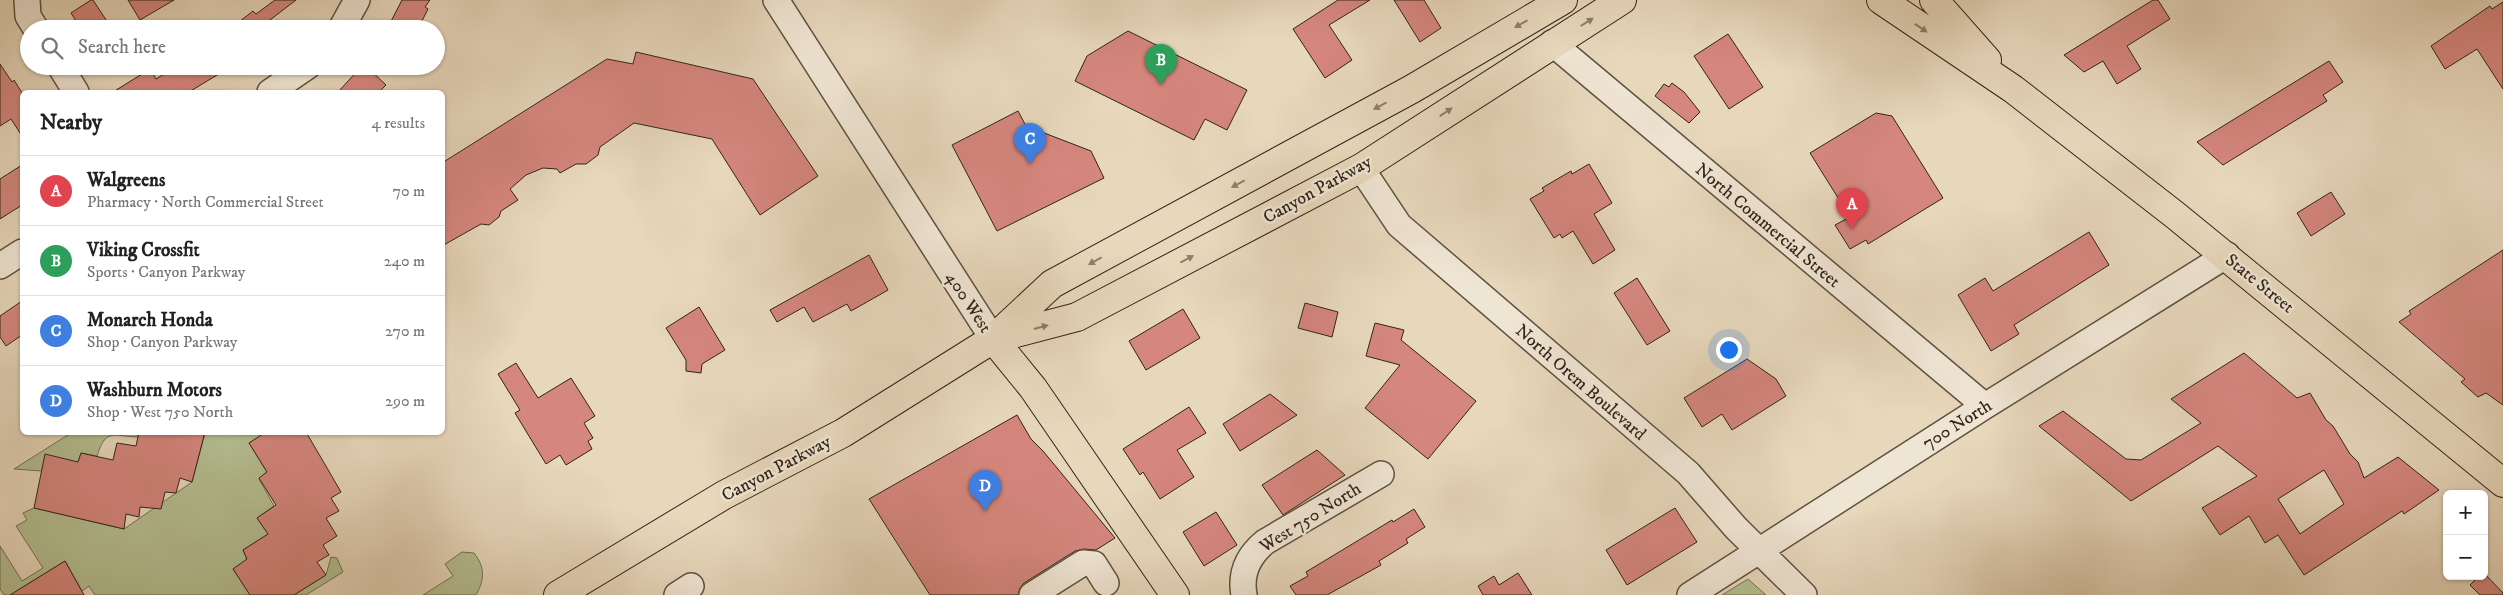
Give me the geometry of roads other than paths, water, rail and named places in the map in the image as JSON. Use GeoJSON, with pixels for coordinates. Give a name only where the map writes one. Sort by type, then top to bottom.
{"type":"FeatureCollection","features":[{"type":"Feature","properties":{"kind":"main road","name":"Canyon Parkway"},"geometry":{"type":"LineString","coordinates":[[558,595],[724,495],[843,433],[994,340],[1052,284],[1412,89],[1563,0]]}},
{"type":"Feature","properties":{"kind":"main road","name":"Canyon Parkway"},"geometry":{"type":"LineString","coordinates":[[994,340],[1077,317],[1361,168],[1552,43],[1622,0]]}},
{"type":"Feature","properties":{"kind":"main road","name":"State Street"},"geometry":{"type":"LineString","coordinates":[[1881,0],[2013,89],[2226,255],[2503,483]]}},
{"type":"Feature","properties":{"kind":"main road","name":"State Street"},"geometry":{"type":"LineString","coordinates":[[1934,0],[2013,89]]}},
{"type":"Feature","properties":{"kind":"main road","name":"400 West"},"geometry":{"type":"LineString","coordinates":[[994,340],[1033,388],[1175,595]]}},
{"type":"Feature","properties":{"kind":"street"},"geometry":{"type":"LineString","coordinates":[[27,0],[28,16],[30,20]]}},
{"type":"Feature","properties":{"kind":"street"},"geometry":{"type":"LineString","coordinates":[[346,20],[357,0]]}},
{"type":"Feature","properties":{"kind":"street","name":"400 West"},"geometry":{"type":"LineString","coordinates":[[776,0],[994,340]]}},
{"type":"Feature","properties":{"kind":"street","name":"North Commercial Street"},"geometry":{"type":"LineString","coordinates":[[1552,43],[1985,406]]}},
{"type":"Feature","properties":{"kind":"street"},"geometry":{"type":"LineString","coordinates":[[66,75],[75,90]]}},
{"type":"Feature","properties":{"kind":"street"},"geometry":{"type":"LineString","coordinates":[[273,90],[295,75]]}},
{"type":"Feature","properties":{"kind":"street","name":"North Orem Boulevard"},"geometry":{"type":"LineString","coordinates":[[1361,168],[1399,225],[1688,473],[1758,551],[1804,595]]}},
{"type":"Feature","properties":{"kind":"street"},"geometry":{"type":"LineString","coordinates":[[0,266],[20,253]]}},
{"type":"Feature","properties":{"kind":"street","name":"700 North"},"geometry":{"type":"LineString","coordinates":[[1690,595],[1985,406],[2226,255]]}},
{"type":"Feature","properties":{"kind":"street","name":"West 750 North"},"geometry":{"type":"LineString","coordinates":[[1244,595],[1242,579],[1246,565],[1254,551],[1265,542],[1381,474]]}},
{"type":"Feature","properties":{"kind":"street"},"geometry":{"type":"LineString","coordinates":[[1032,595],[1083,564],[1094,564],[1106,583]]}},
{"type":"Feature","properties":{"kind":"place","name":"Viking Crossfit"},"geometry":{"type":"Point","coordinates":[1161,85]}},
{"type":"Feature","properties":{"kind":"place","name":"Monarch Honda"},"geometry":{"type":"Point","coordinates":[1030,164]}},
{"type":"Feature","properties":{"kind":"place","name":"Walgreens"},"geometry":{"type":"Point","coordinates":[1852,229]}},
{"type":"Feature","properties":{"kind":"place","name":"Washburn Motors"},"geometry":{"type":"Point","coordinates":[985,511]}}]}
